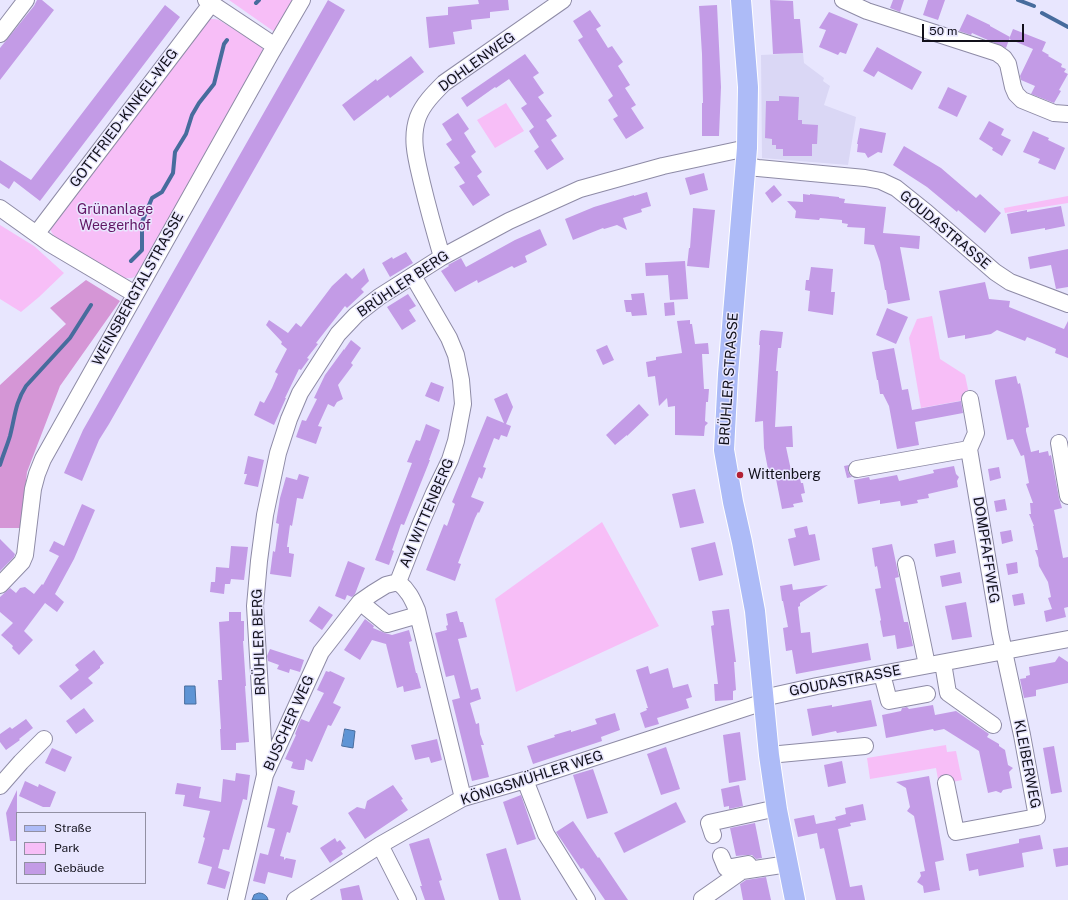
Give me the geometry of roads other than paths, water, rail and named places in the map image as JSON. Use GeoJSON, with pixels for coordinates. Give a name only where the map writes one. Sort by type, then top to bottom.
{"type":"FeatureCollection","features":[{"type":"Feature","properties":{"kind":"main road","name":"BRÜHLER STRASSE"},"geometry":{"type":"LineString","coordinates":[[741,0],[747,82],[746,157],[728,374],[724,450],[755,611],[769,755],[777,808],[795,900]]}},
{"type":"Feature","properties":{"kind":"street"},"geometry":{"type":"LineString","coordinates":[[0,34],[26,0]]}},
{"type":"Feature","properties":{"kind":"street","name":"WEINSBERGTALSTRASSE"},"geometry":{"type":"LineString","coordinates":[[0,585],[22,562],[25,555],[33,489],[42,459],[302,0]]}},
{"type":"Feature","properties":{"kind":"street","name":"DOHLENWEG"},"geometry":{"type":"LineString","coordinates":[[442,258],[426,203],[414,150],[415,127],[418,116],[433,94],[444,84],[563,0]]}},
{"type":"Feature","properties":{"kind":"street"},"geometry":{"type":"LineString","coordinates":[[843,0],[867,11],[997,53],[1004,58],[1008,64],[1013,87],[1016,94],[1022,100],[1054,113],[1068,114]]}},
{"type":"Feature","properties":{"kind":"street"},"geometry":{"type":"LineString","coordinates":[[209,2],[275,46]]}},
{"type":"Feature","properties":{"kind":"street","name":"GOTTFRIED-KINKEL-WEG"},"geometry":{"type":"LineString","coordinates":[[37,233],[209,2]]}},
{"type":"Feature","properties":{"kind":"street","name":"BRÜHLER BERG"},"geometry":{"type":"LineString","coordinates":[[265,775],[255,606],[265,515],[278,453],[289,419],[300,393],[338,334],[356,315],[379,297],[442,258],[509,221],[580,190],[663,166],[746,157]]}},
{"type":"Feature","properties":{"kind":"street","name":"GOUDASTRASSE"},"geometry":{"type":"LineString","coordinates":[[746,157],[758,168],[865,178],[881,181],[896,188],[995,272],[1010,282],[1068,304]]}},
{"type":"Feature","properties":{"kind":"street"},"geometry":{"type":"LineString","coordinates":[[0,208],[49,243],[135,294]]}},
{"type":"Feature","properties":{"kind":"street","name":"AM WITTENBERG"},"geometry":{"type":"LineString","coordinates":[[413,276],[449,338],[456,355],[461,380],[462,404],[456,441],[450,460],[421,523],[398,582],[405,588],[412,598],[418,615],[463,798]]}},
{"type":"Feature","properties":{"kind":"street","name":"DOMPFAFFWEG"},"geometry":{"type":"LineString","coordinates":[[970,399],[976,433],[969,448],[1003,651]]}},
{"type":"Feature","properties":{"kind":"street"},"geometry":{"type":"LineString","coordinates":[[1059,444],[1068,496]]}},
{"type":"Feature","properties":{"kind":"street"},"geometry":{"type":"LineString","coordinates":[[857,469],[969,448]]}},
{"type":"Feature","properties":{"kind":"street"},"geometry":{"type":"LineString","coordinates":[[906,564],[927,665]]}},
{"type":"Feature","properties":{"kind":"street","name":"BUSCHER WEG"},"geometry":{"type":"LineString","coordinates":[[236,900],[265,775],[321,652],[360,602],[386,585],[398,582]]}},
{"type":"Feature","properties":{"kind":"street"},"geometry":{"type":"LineString","coordinates":[[360,602],[387,624],[418,615]]}},
{"type":"Feature","properties":{"kind":"street","name":"GOUDASTRASSE"},"geometry":{"type":"LineString","coordinates":[[764,700],[882,674],[1068,639]]}},
{"type":"Feature","properties":{"kind":"street","name":"KLEIBERWEG"},"geometry":{"type":"LineString","coordinates":[[946,783],[956,832],[1037,817],[1022,735],[1003,651]]}},
{"type":"Feature","properties":{"kind":"street"},"geometry":{"type":"LineString","coordinates":[[943,663],[948,692],[993,724]]}},
{"type":"Feature","properties":{"kind":"street"},"geometry":{"type":"LineString","coordinates":[[882,674],[889,701],[927,694]]}},
{"type":"Feature","properties":{"kind":"street","name":"KÖNIGSMÜHLER WEG"},"geometry":{"type":"LineString","coordinates":[[295,900],[380,845],[463,798],[525,780],[764,700]]}},
{"type":"Feature","properties":{"kind":"street"},"geometry":{"type":"LineString","coordinates":[[0,786],[44,739]]}},
{"type":"Feature","properties":{"kind":"street"},"geometry":{"type":"LineString","coordinates":[[769,755],[865,746]]}},
{"type":"Feature","properties":{"kind":"street"},"geometry":{"type":"LineString","coordinates":[[525,780],[546,834],[587,900]]}},
{"type":"Feature","properties":{"kind":"street"},"geometry":{"type":"LineString","coordinates":[[713,835],[709,823],[777,808]]}},
{"type":"Feature","properties":{"kind":"street"},"geometry":{"type":"LineString","coordinates":[[380,845],[408,900]]}},
{"type":"Feature","properties":{"kind":"street"},"geometry":{"type":"LineString","coordinates":[[721,856],[726,868],[787,860]]}},
{"type":"Feature","properties":{"kind":"street"},"geometry":{"type":"LineString","coordinates":[[702,900],[742,871],[787,860]]}},
{"type":"Feature","properties":{"kind":"water"},"geometry":{"type":"Polygon","coordinates":[[[185,686],[195,686],[196,704],[185,704],[185,686]]]}},
{"type":"Feature","properties":{"kind":"water"},"geometry":{"type":"Polygon","coordinates":[[[345,729],[355,731],[353,748],[342,746],[345,729]]]}},
{"type":"Feature","properties":{"kind":"water"},"geometry":{"type":"Polygon","coordinates":[[[259,893],[265,895],[268,900],[252,900],[254,895],[259,893]]]}},
{"type":"Feature","properties":{"kind":"waterway"},"geometry":{"type":"LineString","coordinates":[[256,3],[259,0]]}},
{"type":"Feature","properties":{"kind":"waterway"},"geometry":{"type":"LineString","coordinates":[[1018,0],[1034,6]]}},
{"type":"Feature","properties":{"kind":"waterway"},"geometry":{"type":"LineString","coordinates":[[1042,13],[1068,27]]}},
{"type":"Feature","properties":{"kind":"waterway"},"geometry":{"type":"LineString","coordinates":[[131,261],[142,250],[142,222],[152,198],[162,192],[173,173],[175,152],[186,134],[192,115],[199,103],[214,84],[224,44],[227,40]]}},
{"type":"Feature","properties":{"kind":"waterway"},"geometry":{"type":"LineString","coordinates":[[0,465],[10,436],[17,404],[22,392],[70,338],[91,305]]}},
{"type":"Feature","properties":{"kind":"place","name":"Wittenberg"},"geometry":{"type":"Point","coordinates":[740,475]}},
{"type":"Feature","properties":{"kind":"park label","name":"Grünanlage Weegerhof"},"geometry":{"type":"Point","coordinates":[115,218]}}]}
